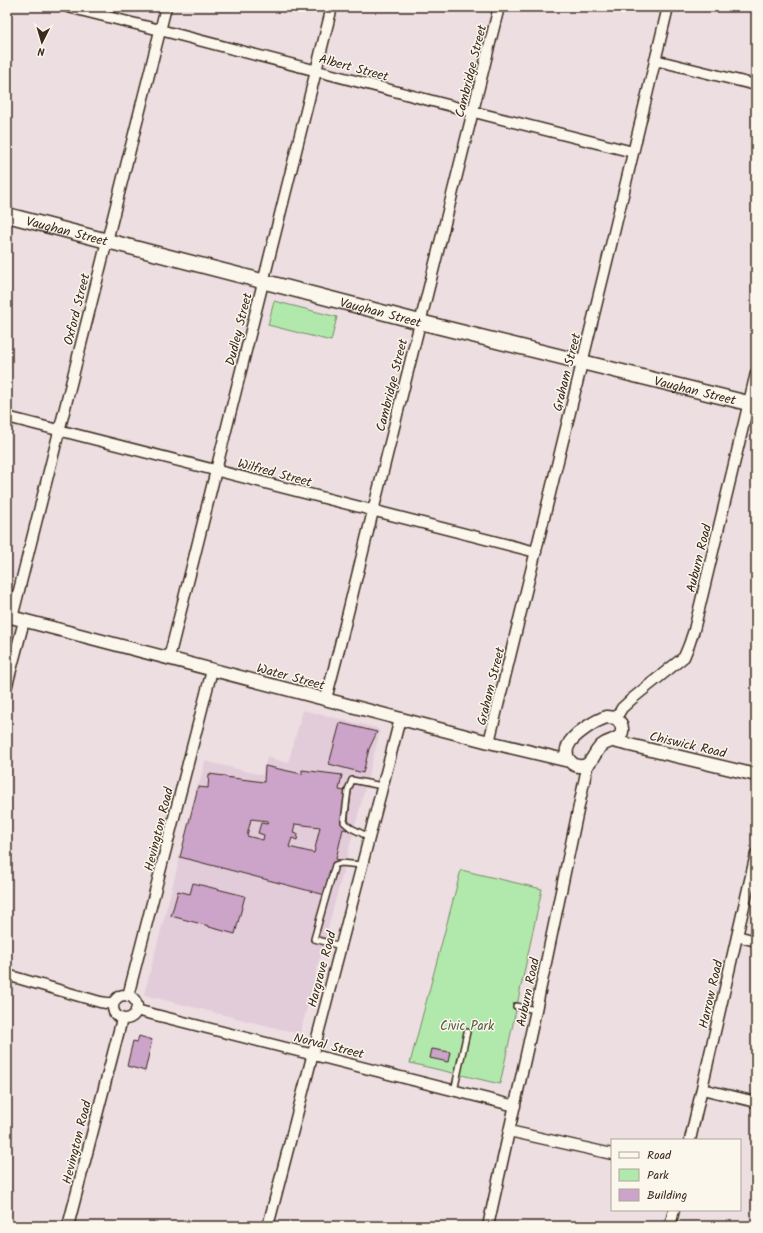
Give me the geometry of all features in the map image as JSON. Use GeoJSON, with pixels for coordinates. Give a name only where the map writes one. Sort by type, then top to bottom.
{"type":"FeatureCollection","features":[{"type":"Feature","properties":{"kind":"main road","name":"Vaughan Street"},"geometry":{"type":"LineString","coordinates":[[7,215],[420,322],[752,404]]}},
{"type":"Feature","properties":{"kind":"street","name":"Albert Street"},"geometry":{"type":"LineString","coordinates":[[68,7],[633,152]]}},
{"type":"Feature","properties":{"kind":"street","name":"Oxford Street"},"geometry":{"type":"LineString","coordinates":[[7,685],[14,618],[59,430],[166,7]]}},
{"type":"Feature","properties":{"kind":"street","name":"Dudley Street"},"geometry":{"type":"LineString","coordinates":[[169,658],[332,7]]}},
{"type":"Feature","properties":{"kind":"street","name":"Cambridge Street"},"geometry":{"type":"LineString","coordinates":[[326,699],[499,7]]}},
{"type":"Feature","properties":{"kind":"street","name":"Graham Street"},"geometry":{"type":"LineString","coordinates":[[489,742],[668,7]]}},
{"type":"Feature","properties":{"kind":"street"},"geometry":{"type":"LineString","coordinates":[[655,60],[756,85]]}},
{"type":"Feature","properties":{"kind":"street","name":"Auburn Road"},"geometry":{"type":"LineString","coordinates":[[616,718],[622,708],[684,657],[687,651],[694,630],[752,404],[756,373]]}},
{"type":"Feature","properties":{"kind":"street","name":"Wilfred Street"},"geometry":{"type":"LineString","coordinates":[[7,417],[536,552]]}},
{"type":"Feature","properties":{"kind":"street","name":"Water Street"},"geometry":{"type":"LineString","coordinates":[[14,618],[489,742],[569,761],[576,765],[584,766],[588,763]]}},
{"type":"Feature","properties":{"kind":"street","name":"Hevington Road"},"geometry":{"type":"LineString","coordinates":[[128,996],[212,670]]}},
{"type":"Feature","properties":{"kind":"street"},"geometry":{"type":"LineString","coordinates":[[569,761],[566,752],[567,747],[573,738],[598,720],[607,717],[616,718],[621,724],[622,732],[613,741],[603,744],[598,748],[588,763]]}},
{"type":"Feature","properties":{"kind":"street","name":"Hargrave Road"},"geometry":{"type":"LineString","coordinates":[[268,1226],[400,718]]}},
{"type":"Feature","properties":{"kind":"street","name":"Chiswick Road"},"geometry":{"type":"LineString","coordinates":[[613,741],[756,775]]}},
{"type":"Feature","properties":{"kind":"street","name":"Auburn Road"},"geometry":{"type":"LineString","coordinates":[[488,1226],[536,1010],[588,763]]}},
{"type":"Feature","properties":{"kind":"street","name":"Harrow Road"},"geometry":{"type":"LineString","coordinates":[[690,1139],[756,854]]}},
{"type":"Feature","properties":{"kind":"street"},"geometry":{"type":"LineString","coordinates":[[737,936],[756,941]]}},
{"type":"Feature","properties":{"kind":"street"},"geometry":{"type":"LineString","coordinates":[[7,975],[100,1002],[113,1004]]}},
{"type":"Feature","properties":{"kind":"street"},"geometry":{"type":"LineString","coordinates":[[124,995],[134,1000],[137,1007],[135,1014],[129,1019],[122,1019],[114,1013],[112,1007],[113,1004],[118,998],[124,995]]}},
{"type":"Feature","properties":{"kind":"street","name":"Norval Street"},"geometry":{"type":"LineString","coordinates":[[136,1010],[515,1106]]}},
{"type":"Feature","properties":{"kind":"street","name":"Hevington Road"},"geometry":{"type":"LineString","coordinates":[[68,1226],[122,1019]]}},
{"type":"Feature","properties":{"kind":"street"},"geometry":{"type":"LineString","coordinates":[[702,1089],[756,1102]]}},
{"type":"Feature","properties":{"kind":"street"},"geometry":{"type":"LineString","coordinates":[[509,1131],[611,1154]]}},
{"type":"Feature","properties":{"kind":"street"},"geometry":{"type":"LineString","coordinates":[[670,1226],[674,1211]]}},
{"type":"Feature","properties":{"kind":"lane"},"geometry":{"type":"LineString","coordinates":[[369,837],[344,822],[348,790],[352,780],[382,786]]}},
{"type":"Feature","properties":{"kind":"lane"},"geometry":{"type":"LineString","coordinates":[[341,946],[314,939],[335,865],[341,863],[362,865]]}},
{"type":"Feature","properties":{"kind":"lane"},"geometry":{"type":"LineString","coordinates":[[516,1006],[536,1010]]}},
{"type":"Feature","properties":{"kind":"lane"},"geometry":{"type":"LineString","coordinates":[[454,1091],[467,1032]]}},
{"type":"Feature","properties":{"kind":"shaded area"},"geometry":{"type":"Polygon","coordinates":[[[303,710],[377,728],[380,732],[300,1034],[144,995],[205,761],[262,775],[267,757],[288,763],[303,710]]]}},
{"type":"Feature","properties":{"kind":"green space"},"geometry":{"type":"Polygon","coordinates":[[[274,301],[337,317],[331,341],[268,325],[274,301]]]}},
{"type":"Feature","properties":{"kind":"green space","name":"Civic Park"},"geometry":{"type":"Polygon","coordinates":[[[461,870],[542,889],[500,1084],[410,1063],[461,870]]]}},
{"type":"Feature","properties":{"kind":"building"},"geometry":{"type":"Polygon","coordinates":[[[340,723],[377,732],[369,749],[363,773],[329,764],[340,723]]]}},
{"type":"Feature","properties":{"kind":"building"},"geometry":{"type":"Polygon","coordinates":[[[265,766],[302,774],[302,770],[342,775],[339,790],[351,792],[347,830],[343,829],[336,859],[339,860],[329,896],[180,857],[198,787],[208,788],[209,774],[264,782],[265,766]],[[251,819],[247,836],[263,840],[264,835],[258,833],[261,823],[267,824],[268,821],[251,819]],[[295,824],[293,833],[298,834],[297,840],[292,838],[289,847],[314,853],[320,827],[295,824]]]}},
{"type":"Feature","properties":{"kind":"building"},"geometry":{"type":"Polygon","coordinates":[[[193,883],[245,896],[235,934],[171,916],[178,891],[190,894],[193,883]]]}},
{"type":"Feature","properties":{"kind":"building"},"geometry":{"type":"Polygon","coordinates":[[[139,1036],[152,1040],[145,1071],[127,1066],[133,1041],[137,1042],[139,1036]]]}},
{"type":"Feature","properties":{"kind":"building"},"geometry":{"type":"Polygon","coordinates":[[[432,1049],[450,1052],[448,1062],[430,1058],[432,1049]]]}}]}
